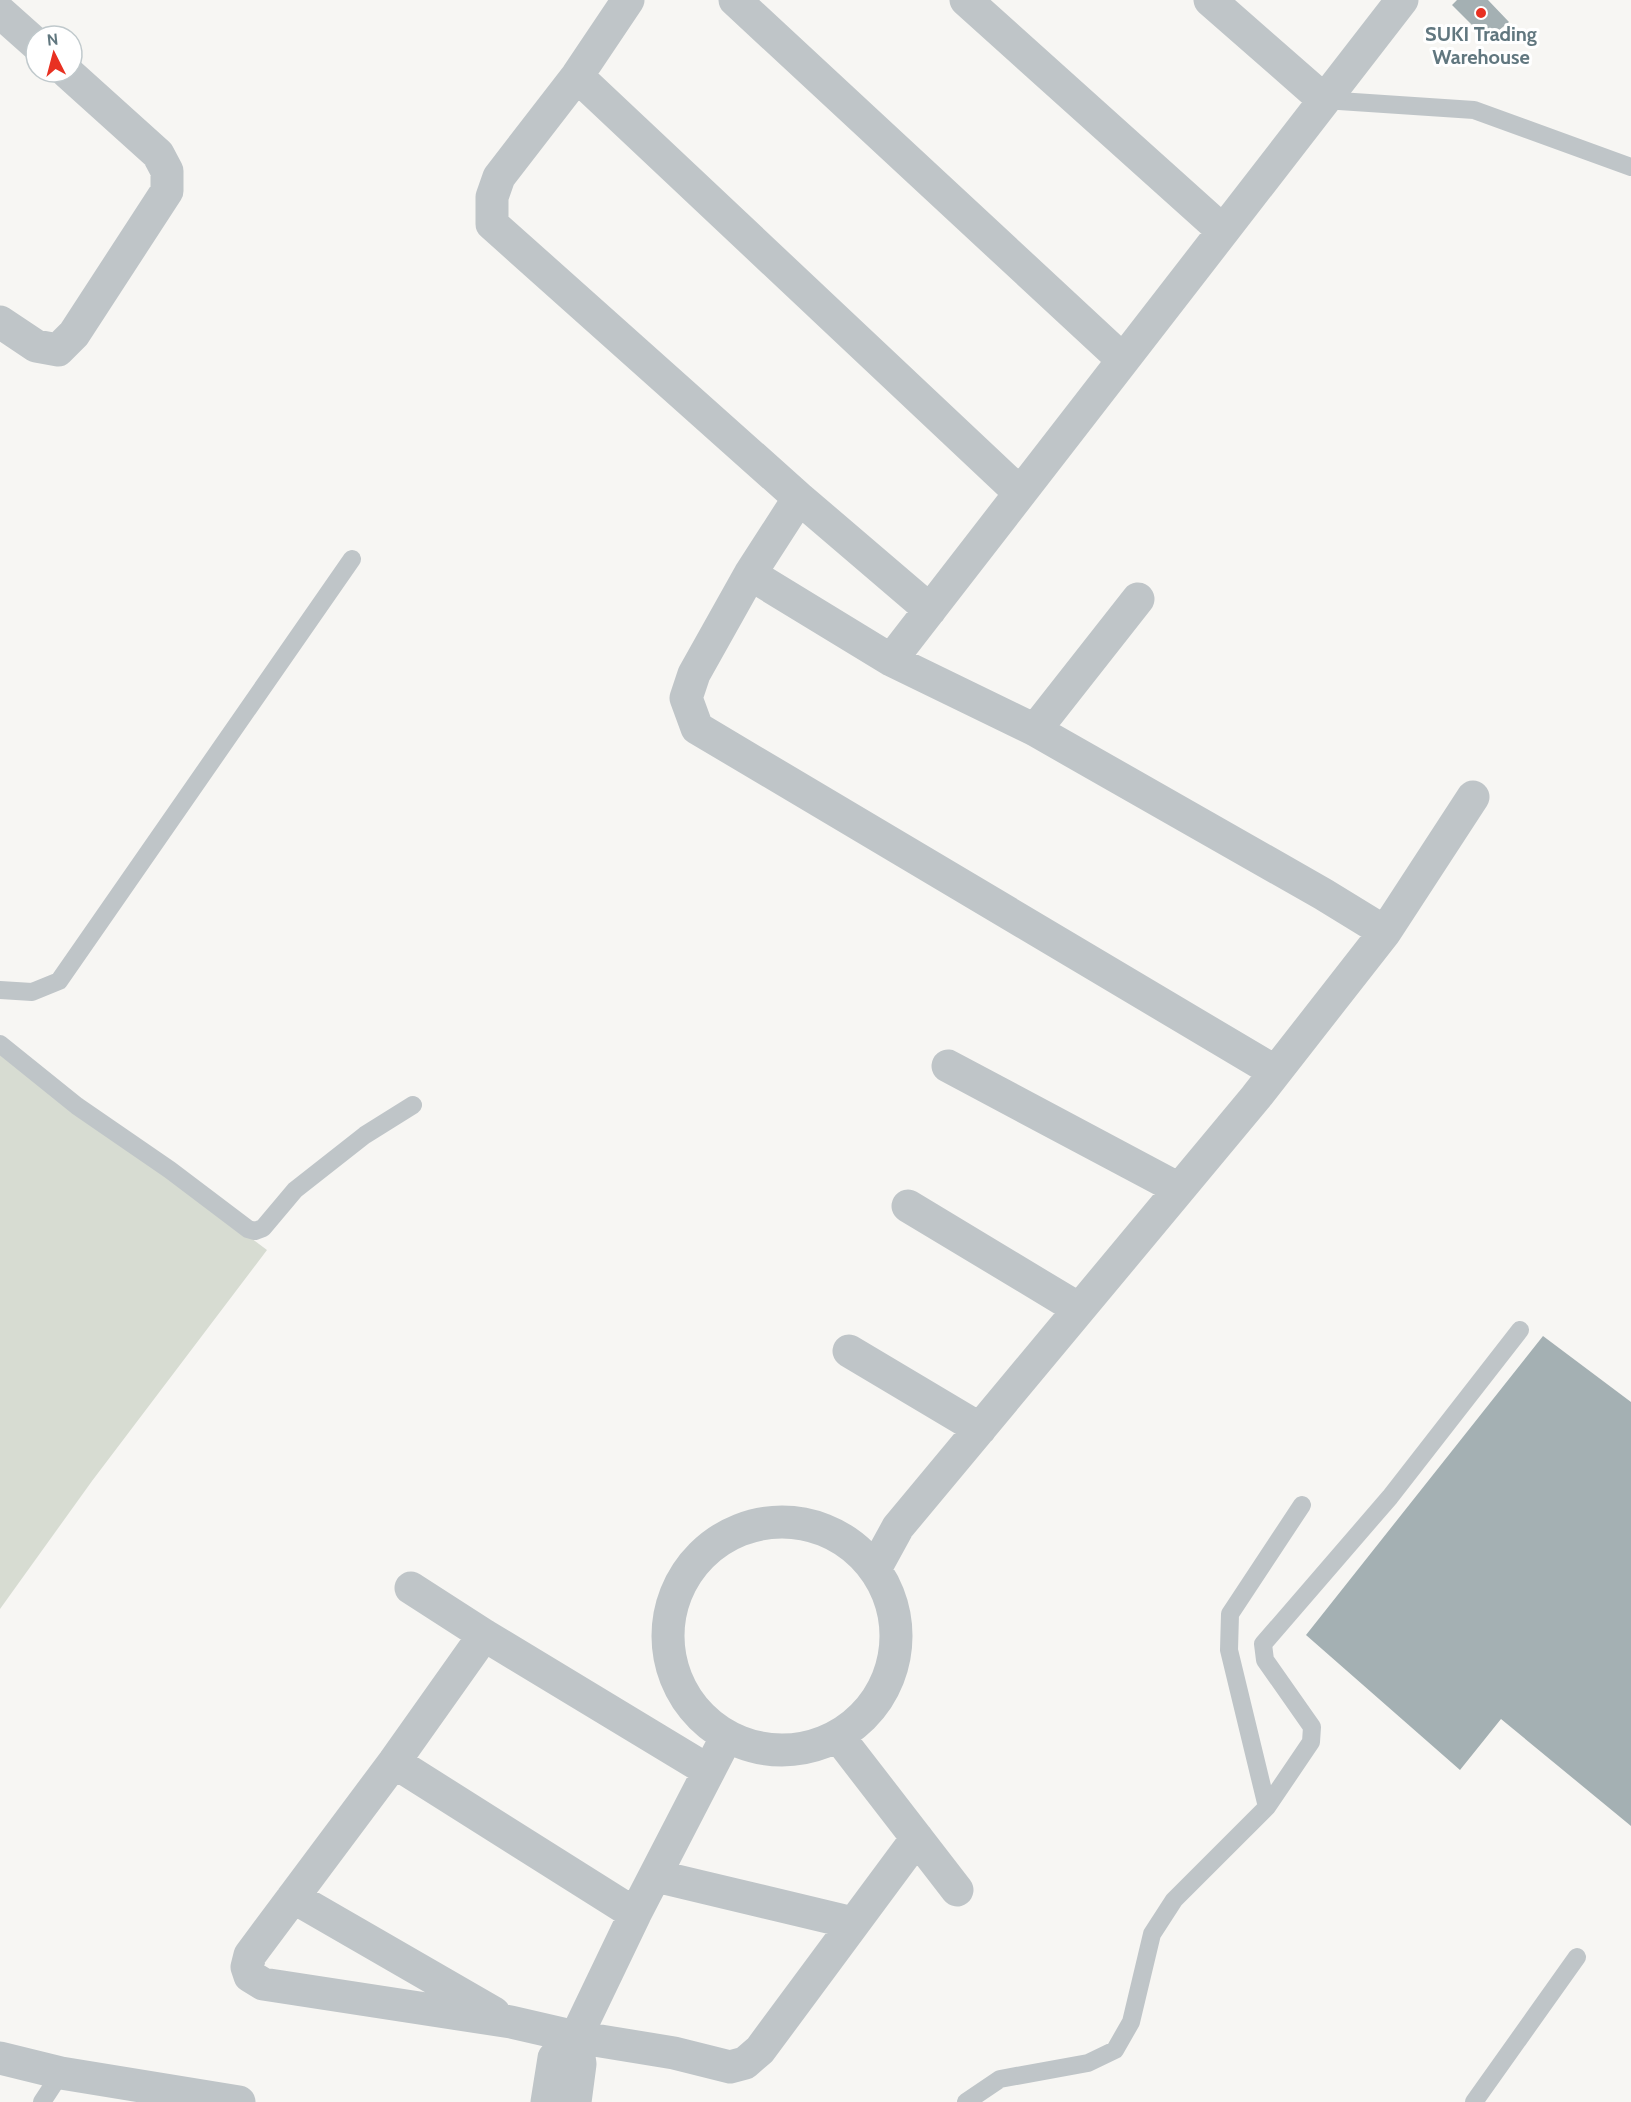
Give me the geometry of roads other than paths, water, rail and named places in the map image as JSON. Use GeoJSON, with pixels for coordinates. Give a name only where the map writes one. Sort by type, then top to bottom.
{"type":"FeatureCollection","features":[{"type":"Feature","properties":{"kind":"street"},"geometry":{"type":"LineString","coordinates":[[628,0],[577,76],[499,177],[492,197],[492,224],[798,498],[930,610]]}},
{"type":"Feature","properties":{"kind":"street"},"geometry":{"type":"LineString","coordinates":[[735,0],[1123,360]]}},
{"type":"Feature","properties":{"kind":"street"},"geometry":{"type":"LineString","coordinates":[[966,0],[1223,231]]}},
{"type":"Feature","properties":{"kind":"street"},"geometry":{"type":"LineString","coordinates":[[1210,0],[1324,100]]}},
{"type":"Feature","properties":{"kind":"street"},"geometry":{"type":"LineString","coordinates":[[891,660],[1402,0]]}},
{"type":"Feature","properties":{"kind":"street"},"geometry":{"type":"LineString","coordinates":[[0,12],[24,33]]}},
{"type":"Feature","properties":{"kind":"street"},"geometry":{"type":"LineString","coordinates":[[577,76],[1020,493]]}},
{"type":"Feature","properties":{"kind":"street"},"geometry":{"type":"LineString","coordinates":[[0,322],[36,346],[58,350],[74,334],[167,191],[167,171],[158,154],[80,84]]}},
{"type":"Feature","properties":{"kind":"street"},"geometry":{"type":"LineString","coordinates":[[798,498],[750,574],[694,674],[686,698],[697,728],[1274,1071]]}},
{"type":"Feature","properties":{"kind":"street"},"geometry":{"type":"LineString","coordinates":[[750,574],[891,660],[1035,730],[1303,882],[1385,932]]}},
{"type":"Feature","properties":{"kind":"street"},"geometry":{"type":"LineString","coordinates":[[1035,730],[1137,599]]}},
{"type":"Feature","properties":{"kind":"street"},"geometry":{"type":"LineString","coordinates":[[875,1569],[898,1527],[1256,1097],[1274,1071],[1385,932],[1473,796]]}},
{"type":"Feature","properties":{"kind":"street"},"geometry":{"type":"LineString","coordinates":[[948,1065],[1179,1189]]}},
{"type":"Feature","properties":{"kind":"street"},"geometry":{"type":"LineString","coordinates":[[908,1206],[1079,1309]]}},
{"type":"Feature","properties":{"kind":"street"},"geometry":{"type":"LineString","coordinates":[[849,1351],[980,1429]]}},
{"type":"Feature","properties":{"kind":"street"},"geometry":{"type":"LineString","coordinates":[[781,1522],[808,1525],[834,1534],[856,1549],[875,1569],[885,1586],[896,1622],[894,1661],[889,1679],[869,1712],[838,1736],[811,1747],[782,1750],[753,1747],[726,1736],[704,1720],[686,1699],[674,1675],[668,1649],[668,1622],[675,1595],[688,1571],[706,1551],[728,1536],[754,1526],[781,1522]]}},
{"type":"Feature","properties":{"kind":"street"},"geometry":{"type":"LineString","coordinates":[[411,1588],[484,1635],[709,1771]]}},
{"type":"Feature","properties":{"kind":"street"},"geometry":{"type":"LineString","coordinates":[[484,1635],[394,1762],[250,1955],[247,1966],[250,1976],[263,1984],[511,2022],[576,2037],[674,2053],[730,2067],[745,2063],[760,2050],[917,1838]]}},
{"type":"Feature","properties":{"kind":"street"},"geometry":{"type":"LineString","coordinates":[[547,2102],[554,2058],[576,2037],[635,1914],[726,1736]]}},
{"type":"Feature","properties":{"kind":"street"},"geometry":{"type":"LineString","coordinates":[[838,1736],[957,1890]]}},
{"type":"Feature","properties":{"kind":"street"},"geometry":{"type":"LineString","coordinates":[[394,1762],[635,1914]]}},
{"type":"Feature","properties":{"kind":"street"},"geometry":{"type":"LineString","coordinates":[[656,1876],[853,1923]]}},
{"type":"Feature","properties":{"kind":"street"},"geometry":{"type":"LineString","coordinates":[[293,1897],[511,2022]]}},
{"type":"Feature","properties":{"kind":"street"},"geometry":{"type":"LineString","coordinates":[[575,2102],[580,2064],[576,2037]]}},
{"type":"Feature","properties":{"kind":"street"},"geometry":{"type":"LineString","coordinates":[[0,2058],[61,2073],[239,2102]]}},
{"type":"Feature","properties":{"kind":"lane"},"geometry":{"type":"LineString","coordinates":[[1324,100],[1474,110],[1631,167]]}},
{"type":"Feature","properties":{"kind":"lane"},"geometry":{"type":"LineString","coordinates":[[0,990],[32,992],[59,981],[352,559]]}},
{"type":"Feature","properties":{"kind":"lane"},"geometry":{"type":"LineString","coordinates":[[0,1044],[77,1106],[170,1170],[248,1229],[255,1231],[263,1228],[295,1190],[365,1135],[413,1105]]}},
{"type":"Feature","properties":{"kind":"lane"},"geometry":{"type":"LineString","coordinates":[[966,2102],[1000,2079],[1088,2063],[1115,2050],[1131,2022],[1152,1934],[1174,1900],[1267,1808],[1311,1742],[1312,1727],[1265,1660],[1263,1644],[1390,1497],[1521,1330]]}},
{"type":"Feature","properties":{"kind":"lane"},"geometry":{"type":"LineString","coordinates":[[1267,1808],[1229,1650],[1230,1614],[1302,1505]]}},
{"type":"Feature","properties":{"kind":"lane"},"geometry":{"type":"LineString","coordinates":[[1474,2102],[1577,1957]]}},
{"type":"Feature","properties":{"kind":"lane"},"geometry":{"type":"LineString","coordinates":[[42,2102],[61,2073]]}},
{"type":"Feature","properties":{"kind":"place","name":"SUKI Trading Warehouse"},"geometry":{"type":"Point","coordinates":[1481,13]}}]}
